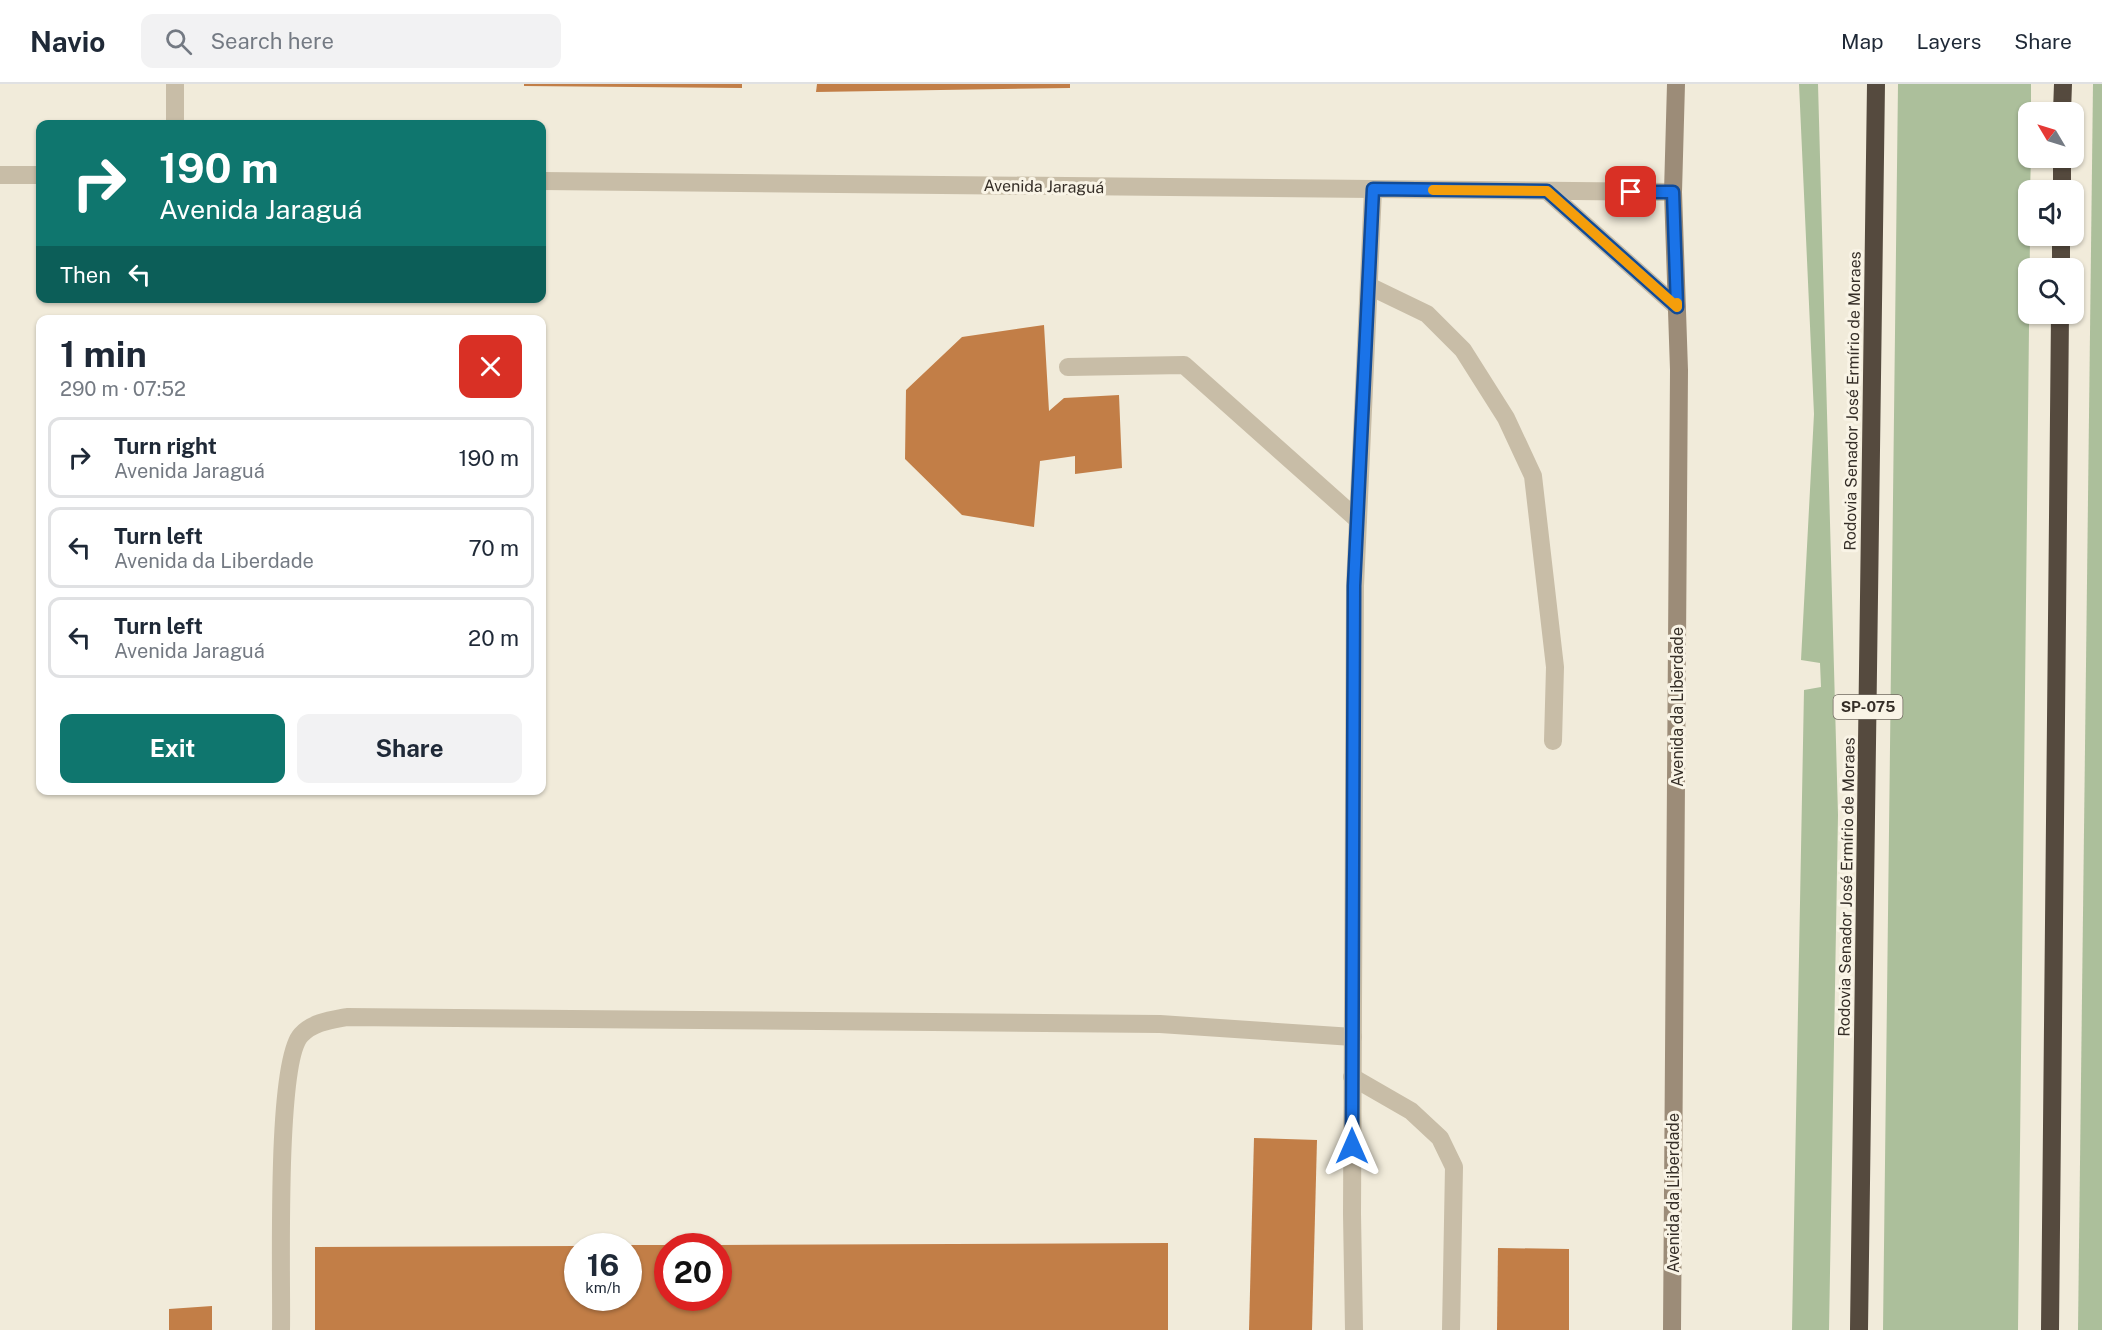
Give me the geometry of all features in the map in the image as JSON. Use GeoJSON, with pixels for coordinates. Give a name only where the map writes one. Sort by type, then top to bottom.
{"type":"FeatureCollection","features":[{"type":"Feature","properties":{"kind":"highway","name":"Rodovia Senador José Ermírio de Moraes"},"geometry":{"type":"LineString","coordinates":[[1859,1330],[1876,84]]}},
{"type":"Feature","properties":{"kind":"highway"},"geometry":{"type":"LineString","coordinates":[[2062,102],[2063,84]]}},
{"type":"Feature","properties":{"kind":"highway"},"geometry":{"type":"LineString","coordinates":[[2050,1330],[2060,324]]}},
{"type":"Feature","properties":{"kind":"street"},"geometry":{"type":"LineString","coordinates":[[175,84],[175,120]]}},
{"type":"Feature","properties":{"kind":"street","name":"Avenida da Liberdade"},"geometry":{"type":"LineString","coordinates":[[1672,1330],[1679,382],[1673,192],[1676,84]]}},
{"type":"Feature","properties":{"kind":"street"},"geometry":{"type":"LineString","coordinates":[[1868,84],[1875,157]]}},
{"type":"Feature","properties":{"kind":"street"},"geometry":{"type":"LineString","coordinates":[[0,175],[36,175]]}},
{"type":"Feature","properties":{"kind":"street","name":"Avenida Jaraguá"},"geometry":{"type":"LineString","coordinates":[[546,181],[1673,192]]}},
{"type":"Feature","properties":{"kind":"street"},"geometry":{"type":"LineString","coordinates":[[1354,1330],[1352,1077],[1354,586],[1373,189]]}},
{"type":"Feature","properties":{"kind":"street"},"geometry":{"type":"LineString","coordinates":[[1547,191],[1677,307]]}},
{"type":"Feature","properties":{"kind":"street"},"geometry":{"type":"LineString","coordinates":[[1368,286],[1427,314],[1463,350],[1506,418],[1533,476],[1555,667],[1553,741]]}},
{"type":"Feature","properties":{"kind":"street"},"geometry":{"type":"LineString","coordinates":[[1068,367],[1184,365],[1358,520]]}},
{"type":"Feature","properties":{"kind":"street"},"geometry":{"type":"LineString","coordinates":[[281,1330],[284,1113],[290,1059],[300,1036],[321,1022],[347,1017],[1160,1024],[1353,1037]]}},
{"type":"Feature","properties":{"kind":"street"},"geometry":{"type":"LineString","coordinates":[[1352,1077],[1411,1111],[1440,1138],[1454,1167],[1451,1330]]}},
{"type":"Feature","properties":{"kind":"green space"},"geometry":{"type":"Polygon","coordinates":[[[1799,84],[1818,84],[1838,815],[1829,1330],[1792,1330],[1804,690],[1821,687],[1820,663],[1801,660],[1814,414],[1799,84]]]}},
{"type":"Feature","properties":{"kind":"green space"},"geometry":{"type":"Polygon","coordinates":[[[1898,84],[2031,84],[2031,102],[2018,102],[2018,168],[2031,168],[2030,180],[2018,180],[2018,246],[2030,246],[2030,258],[2018,258],[2018,324],[2029,324],[2018,1330],[1883,1330],[1898,84]]]}},
{"type":"Feature","properties":{"kind":"green space"},"geometry":{"type":"Polygon","coordinates":[[[2093,84],[2102,84],[2102,1330],[2078,1330],[2093,84]]]}},
{"type":"Feature","properties":{"kind":"building"},"geometry":{"type":"Polygon","coordinates":[[[524,84],[742,84],[742,88],[524,86],[524,84]]]}},
{"type":"Feature","properties":{"kind":"building"},"geometry":{"type":"Polygon","coordinates":[[[817,84],[1070,84],[1070,88],[816,92],[817,84]]]}},
{"type":"Feature","properties":{"kind":"building"},"geometry":{"type":"Polygon","coordinates":[[[1044,325],[1049,411],[1064,398],[1119,395],[1122,468],[1075,474],[1075,456],[1040,461],[1034,527],[962,515],[905,459],[906,390],[962,337],[1044,325]]]}},
{"type":"Feature","properties":{"kind":"building"},"geometry":{"type":"Polygon","coordinates":[[[1254,1138],[1317,1140],[1312,1330],[1249,1330],[1254,1138]]]}},
{"type":"Feature","properties":{"kind":"building"},"geometry":{"type":"Polygon","coordinates":[[[1168,1243],[1168,1330],[315,1330],[315,1247],[564,1246],[564,1311],[642,1311],[642,1245],[654,1245],[654,1311],[732,1311],[732,1245],[1168,1243]]]}},
{"type":"Feature","properties":{"kind":"building"},"geometry":{"type":"Polygon","coordinates":[[[1498,1248],[1569,1249],[1569,1330],[1497,1330],[1498,1248]]]}},
{"type":"Feature","properties":{"kind":"building"},"geometry":{"type":"Polygon","coordinates":[[[212,1306],[212,1330],[169,1330],[169,1309],[212,1306]]]}},
{"type":"Feature","properties":{"kind":"slow traffic"},"geometry":{"type":"LineString","coordinates":[[1433,190],[1547,191],[1677,307],[1677,303]]}},
{"type":"Feature","properties":{"kind":"route"},"geometry":{"type":"LineString","coordinates":[[1352,1146],[1354,586],[1373,189],[1547,191],[1677,307],[1673,192],[1631,192]]}}]}
